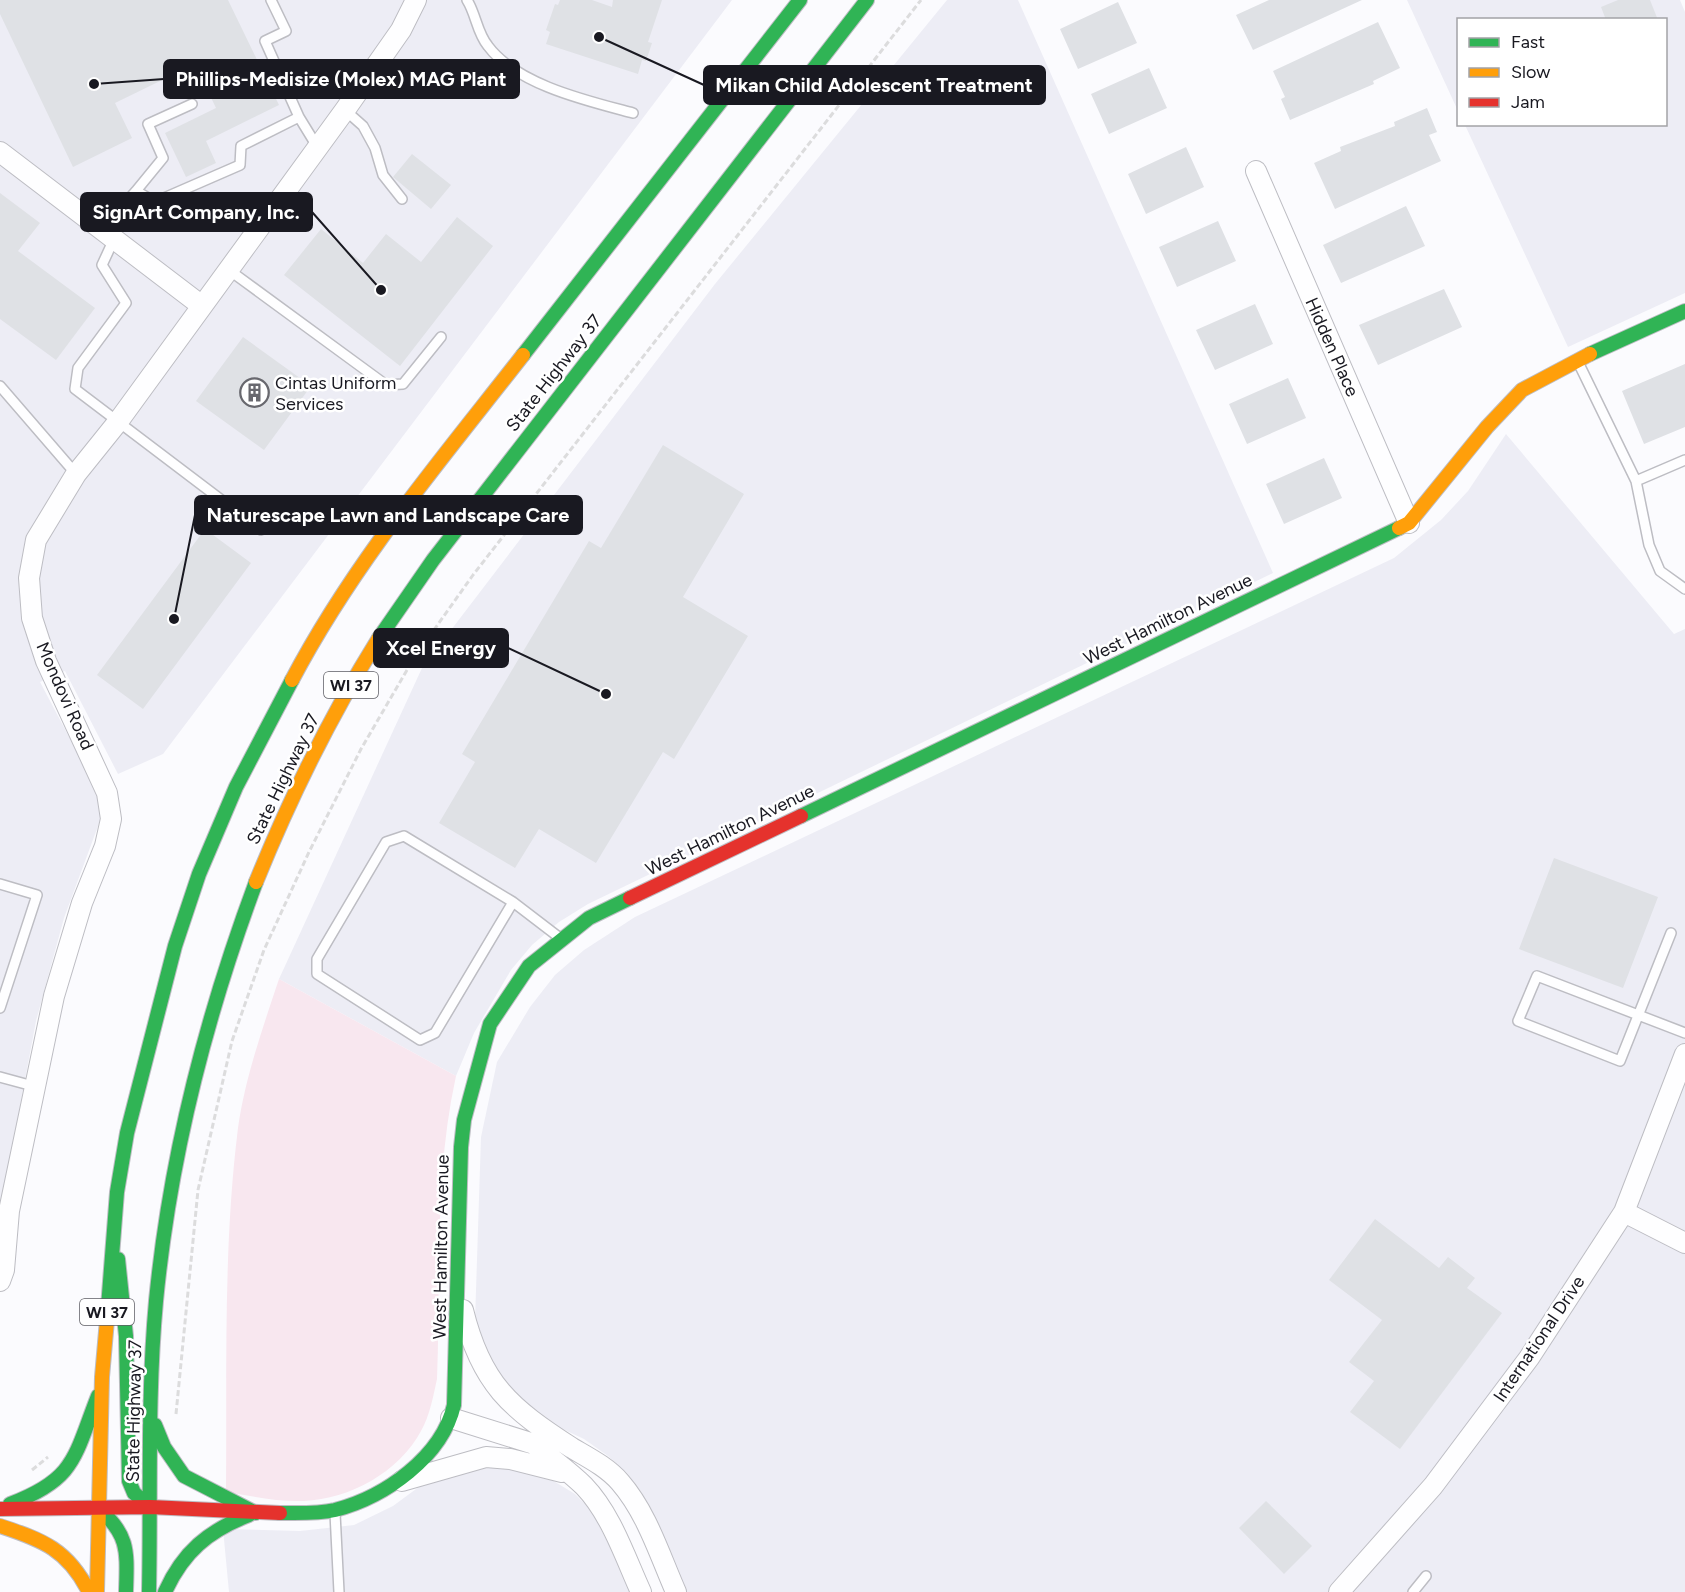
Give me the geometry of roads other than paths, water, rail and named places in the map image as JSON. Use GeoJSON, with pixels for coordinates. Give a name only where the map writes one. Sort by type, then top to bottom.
{"type":"FeatureCollection","features":[{"type":"Feature","properties":{"kind":"main road","name":"State Highway 37"},"geometry":{"type":"LineString","coordinates":[[97,1592],[102,1387],[113,1237],[123,1150],[175,946],[199,874],[231,798],[282,695],[320,627],[381,537],[800,0]]}},
{"type":"Feature","properties":{"kind":"main road","name":"State Highway 37"},"geometry":{"type":"LineString","coordinates":[[149,1592],[155,1305],[164,1226],[193,1073],[241,914],[278,824],[320,742],[375,644],[433,560],[867,0]]}},
{"type":"Feature","properties":{"kind":"main road","name":"West Hamilton Avenue"},"geometry":{"type":"LineString","coordinates":[[0,1508],[150,1507],[256,1513],[334,1510],[356,1503],[393,1483],[423,1459],[442,1435],[451,1418],[458,1293],[461,1147],[464,1120],[490,1024],[529,966],[589,918],[1409,523],[1487,428],[1522,390],[1577,360],[1685,311]]}},
{"type":"Feature","properties":{"kind":"main road"},"geometry":{"type":"LineString","coordinates":[[113,1237],[125,1307],[129,1481],[134,1493],[150,1507]]}},
{"type":"Feature","properties":{"kind":"main road"},"geometry":{"type":"LineString","coordinates":[[0,1508],[50,1486],[67,1471],[79,1452],[102,1387]]}},
{"type":"Feature","properties":{"kind":"main road"},"geometry":{"type":"LineString","coordinates":[[152,1414],[164,1447],[184,1476],[256,1513]]}},
{"type":"Feature","properties":{"kind":"main road"},"geometry":{"type":"LineString","coordinates":[[98,1508],[114,1521],[125,1537],[126,1592]]}},
{"type":"Feature","properties":{"kind":"main road"},"geometry":{"type":"LineString","coordinates":[[165,1592],[176,1565],[192,1547],[222,1527],[256,1513]]}},
{"type":"Feature","properties":{"kind":"main road"},"geometry":{"type":"LineString","coordinates":[[0,1526],[38,1539],[64,1554],[81,1573],[89,1592]]}},
{"type":"Feature","properties":{"kind":"street","name":"Mondovi Road"},"geometry":{"type":"LineString","coordinates":[[0,1281],[4,1270],[4,1211],[54,996],[82,903],[105,846],[111,819],[107,793],[46,661],[33,618],[29,578],[36,540],[76,474],[117,423],[229,270],[401,30],[413,1]]}},
{"type":"Feature","properties":{"kind":"street"},"geometry":{"type":"LineString","coordinates":[[0,152],[202,306]]}},
{"type":"Feature","properties":{"kind":"street","name":"Hidden Place"},"geometry":{"type":"LineString","coordinates":[[1256,171],[1409,523]]}},
{"type":"Feature","properties":{"kind":"street","name":"International Drive"},"geometry":{"type":"LineString","coordinates":[[1339,1592],[1354,1578],[1440,1477],[1529,1358],[1624,1212],[1685,1054]]}},
{"type":"Feature","properties":{"kind":"street"},"geometry":{"type":"LineString","coordinates":[[1624,1212],[1685,1243]]}},
{"type":"Feature","properties":{"kind":"street"},"geometry":{"type":"LineString","coordinates":[[458,1293],[477,1355],[497,1389],[527,1418],[598,1463],[619,1481],[632,1499],[676,1592]]}},
{"type":"Feature","properties":{"kind":"street"},"geometry":{"type":"LineString","coordinates":[[451,1418],[534,1444],[575,1449]]}},
{"type":"Feature","properties":{"kind":"street"},"geometry":{"type":"LineString","coordinates":[[534,1444],[584,1486],[608,1522],[641,1592]]}},
{"type":"Feature","properties":{"kind":"street"},"geometry":{"type":"LineString","coordinates":[[393,1483],[486,1457],[543,1466],[570,1475]]}},
{"type":"Feature","properties":{"kind":"lane"},"geometry":{"type":"LineString","coordinates":[[271,0],[286,31],[265,41],[299,117],[318,148]]}},
{"type":"Feature","properties":{"kind":"lane"},"geometry":{"type":"LineString","coordinates":[[467,0],[488,46],[507,64],[571,96],[633,113]]}},
{"type":"Feature","properties":{"kind":"lane"},"geometry":{"type":"LineString","coordinates":[[192,104],[148,124],[163,158],[136,191],[108,234],[102,265],[126,303],[78,368],[75,388],[117,423],[261,530]]}},
{"type":"Feature","properties":{"kind":"lane"},"geometry":{"type":"LineString","coordinates":[[345,110],[363,126],[375,148],[383,175],[402,199]]}},
{"type":"Feature","properties":{"kind":"lane"},"geometry":{"type":"LineString","coordinates":[[136,191],[155,202],[240,165],[241,146],[299,117]]}},
{"type":"Feature","properties":{"kind":"lane"},"geometry":{"type":"LineString","coordinates":[[229,270],[386,385],[403,384],[441,337]]}},
{"type":"Feature","properties":{"kind":"lane"},"geometry":{"type":"LineString","coordinates":[[1577,360],[1636,481],[1649,545],[1660,571],[1685,589]]}},
{"type":"Feature","properties":{"kind":"lane"},"geometry":{"type":"LineString","coordinates":[[0,386],[76,474]]}},
{"type":"Feature","properties":{"kind":"lane"},"geometry":{"type":"LineString","coordinates":[[1636,481],[1685,460]]}},
{"type":"Feature","properties":{"kind":"lane"},"geometry":{"type":"LineString","coordinates":[[513,902],[435,1033],[420,1040],[317,974],[317,959],[386,842],[404,836],[513,902],[562,939]]}},
{"type":"Feature","properties":{"kind":"lane"},"geometry":{"type":"LineString","coordinates":[[0,884],[37,895],[2,995],[0,1008]]}},
{"type":"Feature","properties":{"kind":"lane"},"geometry":{"type":"LineString","coordinates":[[1671,933],[1639,1014],[1620,1060],[1518,1021],[1537,976],[1639,1014],[1685,1033]]}},
{"type":"Feature","properties":{"kind":"lane"},"geometry":{"type":"LineString","coordinates":[[0,1077],[33,1086]]}},
{"type":"Feature","properties":{"kind":"lane"},"geometry":{"type":"LineString","coordinates":[[334,1510],[339,1592]]}},
{"type":"Feature","properties":{"kind":"lane"},"geometry":{"type":"LineString","coordinates":[[1413,1592],[1426,1576]]}},
{"type":"Feature","properties":{"kind":"place","name":"Mikan Child Adolescent Treatment"},"geometry":{"type":"Point","coordinates":[599,37]}},
{"type":"Feature","properties":{"kind":"place","name":"Phillips-Medisize (Molex) MAG Plant"},"geometry":{"type":"Point","coordinates":[94,84]}},
{"type":"Feature","properties":{"kind":"place","name":"SignArt Company, Inc."},"geometry":{"type":"Point","coordinates":[381,290]}},
{"type":"Feature","properties":{"kind":"place","name":"Cintas Uniform Services"},"geometry":{"type":"Point","coordinates":[254,393]}},
{"type":"Feature","properties":{"kind":"place","name":"Naturescape Lawn and Landscape Care"},"geometry":{"type":"Point","coordinates":[174,619]}},
{"type":"Feature","properties":{"kind":"place","name":"Xcel Energy"},"geometry":{"type":"Point","coordinates":[606,694]}}]}
